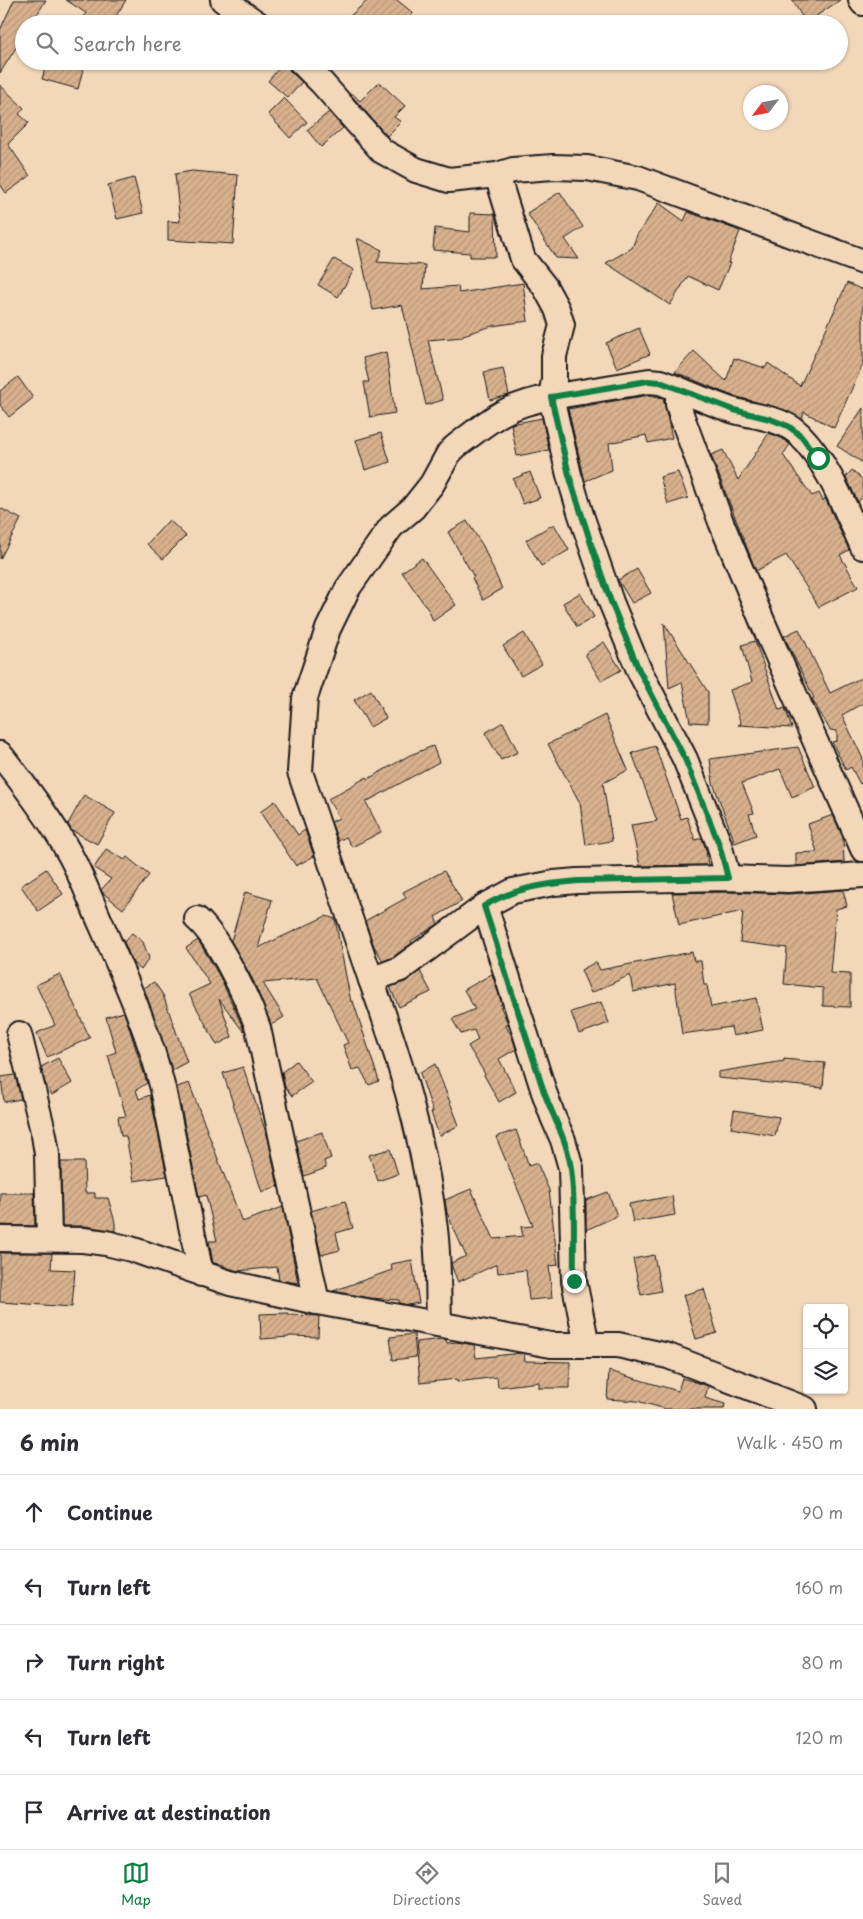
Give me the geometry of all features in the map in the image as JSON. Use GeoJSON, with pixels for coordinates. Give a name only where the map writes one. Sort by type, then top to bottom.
{"type":"FeatureCollection","features":[{"type":"Feature","properties":{"kind":"street"},"geometry":{"type":"LineString","coordinates":[[223,0],[245,15]]}},
{"type":"Feature","properties":{"kind":"street"},"geometry":{"type":"LineString","coordinates":[[309,70],[382,151],[398,162],[416,170],[449,180],[497,175],[513,170],[554,167],[587,168],[638,178],[863,262]]}},
{"type":"Feature","properties":{"kind":"street"},"geometry":{"type":"LineString","coordinates":[[497,175],[523,259],[545,287],[557,310],[562,325],[554,356],[554,380],[551,397],[569,475],[605,586],[639,670],[685,759],[719,844],[728,878]]}},
{"type":"Feature","properties":{"kind":"street"},"geometry":{"type":"LineString","coordinates":[[439,1324],[435,1232],[430,1194],[414,1114],[393,1038],[300,772],[306,698],[328,629],[348,588],[391,527],[413,508],[432,484],[455,447],[502,412],[516,405],[551,397],[648,381],[660,382],[734,410],[770,419],[788,426],[799,434],[818,458],[862,537]]}},
{"type":"Feature","properties":{"kind":"street"},"geometry":{"type":"LineString","coordinates":[[678,389],[678,404],[682,417],[722,522],[763,623],[863,849]]}},
{"type":"Feature","properties":{"kind":"street"},"geometry":{"type":"LineString","coordinates":[[0,754],[23,784],[69,853],[126,980],[147,1033],[163,1089],[201,1274]]}},
{"type":"Feature","properties":{"kind":"street"},"geometry":{"type":"LineString","coordinates":[[372,980],[400,969],[484,906],[513,891],[554,883],[578,881],[728,878],[788,880],[863,875]]}},
{"type":"Feature","properties":{"kind":"street"},"geometry":{"type":"LineString","coordinates":[[484,906],[544,1092],[563,1140],[571,1168],[574,1281],[587,1345]]}},
{"type":"Feature","properties":{"kind":"street"},"geometry":{"type":"LineString","coordinates":[[197,919],[206,927],[216,942],[247,1000],[258,1028],[317,1302]]}},
{"type":"Feature","properties":{"kind":"street"},"geometry":{"type":"LineString","coordinates":[[19,1034],[39,1112],[47,1154],[49,1239]]}},
{"type":"Feature","properties":{"kind":"street"},"geometry":{"type":"LineString","coordinates":[[0,1239],[82,1240],[106,1243],[131,1249],[230,1283],[317,1302],[552,1345],[618,1345],[668,1356],[805,1409]]}},
{"type":"Feature","properties":{"kind":"building"},"geometry":{"type":"Polygon","coordinates":[[[14,0],[46,0],[37,15],[15,15],[15,49],[0,73],[0,30],[14,0]]]}},
{"type":"Feature","properties":{"kind":"building"},"geometry":{"type":"Polygon","coordinates":[[[66,0],[126,0],[117,15],[85,15],[86,13],[66,0]]]}},
{"type":"Feature","properties":{"kind":"building"},"geometry":{"type":"Polygon","coordinates":[[[368,0],[397,0],[413,13],[412,15],[351,15],[368,0]]]}},
{"type":"Feature","properties":{"kind":"building"},"geometry":{"type":"Polygon","coordinates":[[[792,0],[840,0],[818,15],[801,15],[792,0]]]}},
{"type":"Feature","properties":{"kind":"building"},"geometry":{"type":"Polygon","coordinates":[[[44,70],[83,70],[78,89],[42,79],[44,70]]]}},
{"type":"Feature","properties":{"kind":"building"},"geometry":{"type":"Polygon","coordinates":[[[277,70],[290,70],[302,82],[288,98],[268,81],[277,70]]]}},
{"type":"Feature","properties":{"kind":"building"},"geometry":{"type":"Polygon","coordinates":[[[379,82],[405,106],[394,117],[401,122],[387,136],[351,95],[352,93],[360,101],[379,82]]]}},
{"type":"Feature","properties":{"kind":"building"},"geometry":{"type":"Polygon","coordinates":[[[0,85],[24,108],[19,114],[29,123],[8,144],[30,176],[6,193],[0,184],[0,85]]]}},
{"type":"Feature","properties":{"kind":"building"},"geometry":{"type":"Polygon","coordinates":[[[284,98],[307,122],[290,138],[268,114],[284,98]]]}},
{"type":"Feature","properties":{"kind":"building"},"geometry":{"type":"Polygon","coordinates":[[[329,112],[343,128],[321,147],[307,130],[329,112]]]}},
{"type":"Feature","properties":{"kind":"building"},"geometry":{"type":"Polygon","coordinates":[[[192,171],[238,175],[233,244],[168,240],[168,221],[180,222],[175,174],[192,171]]]}},
{"type":"Feature","properties":{"kind":"building"},"geometry":{"type":"Polygon","coordinates":[[[134,178],[143,213],[117,219],[108,185],[134,178]]]}},
{"type":"Feature","properties":{"kind":"building"},"geometry":{"type":"Polygon","coordinates":[[[560,192],[583,227],[565,239],[579,259],[556,258],[527,213],[560,192]]]}},
{"type":"Feature","properties":{"kind":"building"},"geometry":{"type":"Polygon","coordinates":[[[659,203],[684,221],[688,212],[740,231],[728,263],[730,263],[718,290],[688,276],[670,305],[606,263],[632,248],[637,235],[659,203]]]}},
{"type":"Feature","properties":{"kind":"building"},"geometry":{"type":"Polygon","coordinates":[[[470,213],[495,214],[496,257],[470,257],[470,253],[433,250],[435,228],[470,232],[470,213]]]}},
{"type":"Feature","properties":{"kind":"building"},"geometry":{"type":"Polygon","coordinates":[[[357,238],[382,250],[377,262],[425,265],[423,289],[458,286],[459,293],[523,283],[528,321],[492,326],[463,335],[463,337],[428,340],[443,400],[426,405],[402,305],[373,310],[357,238]]]}},
{"type":"Feature","properties":{"kind":"building"},"geometry":{"type":"Polygon","coordinates":[[[334,259],[354,270],[338,297],[318,285],[334,259]]]}},
{"type":"Feature","properties":{"kind":"building"},"geometry":{"type":"Polygon","coordinates":[[[847,283],[863,290],[863,364],[834,428],[804,412],[802,419],[782,409],[730,395],[675,372],[694,351],[726,381],[734,358],[765,368],[768,363],[800,386],[847,283]]]}},
{"type":"Feature","properties":{"kind":"building"},"geometry":{"type":"Polygon","coordinates":[[[639,328],[650,354],[617,368],[606,343],[639,328]]]}},
{"type":"Feature","properties":{"kind":"building"},"geometry":{"type":"Polygon","coordinates":[[[386,352],[395,413],[370,417],[364,382],[369,382],[363,358],[386,352]]]}},
{"type":"Feature","properties":{"kind":"building"},"geometry":{"type":"Polygon","coordinates":[[[503,368],[509,395],[490,400],[484,372],[503,368]]]}},
{"type":"Feature","properties":{"kind":"building"},"geometry":{"type":"Polygon","coordinates":[[[18,377],[33,398],[9,417],[0,405],[0,391],[18,377]]]}},
{"type":"Feature","properties":{"kind":"building"},"geometry":{"type":"Polygon","coordinates":[[[649,395],[663,398],[672,438],[648,443],[646,435],[609,443],[612,470],[585,481],[568,409],[649,395]]]}},
{"type":"Feature","properties":{"kind":"building"},"geometry":{"type":"Polygon","coordinates":[[[863,408],[863,463],[837,446],[863,408]]]}},
{"type":"Feature","properties":{"kind":"building"},"geometry":{"type":"Polygon","coordinates":[[[542,418],[549,450],[517,456],[511,424],[542,418]]]}},
{"type":"Feature","properties":{"kind":"building"},"geometry":{"type":"Polygon","coordinates":[[[381,433],[390,462],[365,470],[356,440],[381,433]]]}},
{"type":"Feature","properties":{"kind":"building"},"geometry":{"type":"Polygon","coordinates":[[[769,433],[790,444],[783,455],[812,496],[819,493],[823,501],[825,498],[849,550],[840,555],[858,587],[819,607],[786,555],[756,571],[711,455],[723,450],[738,480],[769,433]]]}},
{"type":"Feature","properties":{"kind":"building"},"geometry":{"type":"Polygon","coordinates":[[[852,470],[863,480],[863,497],[858,502],[846,477],[852,470]]]}},
{"type":"Feature","properties":{"kind":"building"},"geometry":{"type":"Polygon","coordinates":[[[530,472],[540,498],[523,504],[513,479],[530,472]]]}},
{"type":"Feature","properties":{"kind":"building"},"geometry":{"type":"Polygon","coordinates":[[[678,472],[688,498],[668,504],[660,477],[678,472]]]}},
{"type":"Feature","properties":{"kind":"building"},"geometry":{"type":"Polygon","coordinates":[[[0,508],[21,519],[0,559],[0,508]]]}},
{"type":"Feature","properties":{"kind":"building"},"geometry":{"type":"Polygon","coordinates":[[[169,520],[186,536],[163,559],[147,544],[169,520]]]}},
{"type":"Feature","properties":{"kind":"building"},"geometry":{"type":"Polygon","coordinates":[[[467,521],[483,546],[502,589],[483,600],[472,578],[474,577],[448,532],[467,521]]]}},
{"type":"Feature","properties":{"kind":"building"},"geometry":{"type":"Polygon","coordinates":[[[554,524],[569,550],[541,566],[526,540],[554,524]]]}},
{"type":"Feature","properties":{"kind":"building"},"geometry":{"type":"Polygon","coordinates":[[[422,558],[456,605],[433,621],[429,611],[402,572],[422,558]]]}},
{"type":"Feature","properties":{"kind":"building"},"geometry":{"type":"Polygon","coordinates":[[[637,569],[651,593],[632,603],[618,580],[637,569]]]}},
{"type":"Feature","properties":{"kind":"building"},"geometry":{"type":"Polygon","coordinates":[[[580,593],[594,617],[577,627],[563,603],[580,593]]]}},
{"type":"Feature","properties":{"kind":"building"},"geometry":{"type":"Polygon","coordinates":[[[664,623],[708,692],[708,723],[690,722],[682,682],[669,688],[664,623]]]}},
{"type":"Feature","properties":{"kind":"building"},"geometry":{"type":"Polygon","coordinates":[[[799,629],[830,693],[863,677],[863,703],[842,715],[863,759],[863,783],[860,784],[851,767],[846,770],[832,742],[837,741],[837,731],[830,730],[812,699],[814,698],[784,636],[799,629]]]}},
{"type":"Feature","properties":{"kind":"building"},"geometry":{"type":"Polygon","coordinates":[[[524,633],[542,664],[521,676],[503,646],[524,633]]]}},
{"type":"Feature","properties":{"kind":"building"},"geometry":{"type":"Polygon","coordinates":[[[755,641],[779,710],[785,708],[792,728],[738,725],[741,724],[730,690],[752,682],[742,645],[755,641]]]}},
{"type":"Feature","properties":{"kind":"building"},"geometry":{"type":"Polygon","coordinates":[[[604,642],[621,670],[601,681],[585,654],[604,642]]]}},
{"type":"Feature","properties":{"kind":"building"},"geometry":{"type":"Polygon","coordinates":[[[371,690],[386,718],[370,727],[354,700],[371,690]]]}},
{"type":"Feature","properties":{"kind":"building"},"geometry":{"type":"Polygon","coordinates":[[[605,715],[628,770],[603,783],[612,841],[586,845],[580,803],[548,744],[605,715]]]}},
{"type":"Feature","properties":{"kind":"building"},"geometry":{"type":"Polygon","coordinates":[[[503,722],[518,752],[501,760],[485,733],[503,722]]]}},
{"type":"Feature","properties":{"kind":"building"},"geometry":{"type":"Polygon","coordinates":[[[433,746],[439,762],[366,802],[381,832],[352,847],[346,837],[338,841],[331,822],[339,818],[328,799],[410,755],[433,746]]]}},
{"type":"Feature","properties":{"kind":"building"},"geometry":{"type":"Polygon","coordinates":[[[655,746],[681,819],[687,817],[695,840],[702,838],[708,865],[640,866],[631,825],[657,821],[632,753],[655,746]]]}},
{"type":"Feature","properties":{"kind":"building"},"geometry":{"type":"Polygon","coordinates":[[[798,747],[815,787],[792,797],[780,769],[742,783],[754,813],[749,814],[756,835],[735,843],[713,783],[710,759],[798,747]]]}},
{"type":"Feature","properties":{"kind":"building"},"geometry":{"type":"Polygon","coordinates":[[[84,795],[115,813],[97,844],[71,830],[68,824],[84,795]]]}},
{"type":"Feature","properties":{"kind":"building"},"geometry":{"type":"Polygon","coordinates":[[[275,801],[298,835],[305,830],[314,856],[296,866],[260,812],[275,801]]]}},
{"type":"Feature","properties":{"kind":"building"},"geometry":{"type":"Polygon","coordinates":[[[833,815],[843,838],[844,862],[796,866],[796,853],[817,852],[808,824],[833,815]]]}},
{"type":"Feature","properties":{"kind":"building"},"geometry":{"type":"Polygon","coordinates":[[[106,849],[125,860],[127,857],[149,875],[123,909],[101,890],[111,879],[94,868],[106,849]]]}},
{"type":"Feature","properties":{"kind":"building"},"geometry":{"type":"Polygon","coordinates":[[[46,869],[63,894],[38,911],[21,886],[46,869]]]}},
{"type":"Feature","properties":{"kind":"building"},"geometry":{"type":"Polygon","coordinates":[[[444,871],[462,901],[435,917],[438,924],[411,941],[412,943],[393,957],[383,961],[374,946],[365,921],[406,898],[403,892],[444,871]]]}},
{"type":"Feature","properties":{"kind":"building"},"geometry":{"type":"Polygon","coordinates":[[[843,890],[847,906],[836,909],[830,973],[850,974],[850,1007],[823,1006],[823,988],[784,984],[787,948],[740,942],[743,911],[679,925],[672,893],[789,894],[843,890]]]}},
{"type":"Feature","properties":{"kind":"building"},"geometry":{"type":"Polygon","coordinates":[[[245,892],[272,900],[258,948],[326,916],[335,919],[351,1002],[353,1001],[379,1081],[369,1085],[360,1068],[352,1070],[343,1045],[348,1043],[317,978],[263,983],[284,1017],[271,1025],[253,980],[231,941],[245,892]]]}},
{"type":"Feature","properties":{"kind":"building"},"geometry":{"type":"Polygon","coordinates":[[[132,933],[143,942],[149,958],[141,970],[133,963],[124,942],[132,933]]]}},
{"type":"Feature","properties":{"kind":"building"},"geometry":{"type":"Polygon","coordinates":[[[198,940],[220,977],[244,1030],[219,999],[232,1037],[217,1045],[189,994],[210,984],[186,948],[198,940]]]}},
{"type":"Feature","properties":{"kind":"building"},"geometry":{"type":"Polygon","coordinates":[[[692,952],[694,961],[701,961],[704,985],[707,985],[711,1007],[756,998],[763,1030],[733,1036],[731,1027],[682,1034],[675,983],[633,992],[630,975],[591,993],[581,970],[596,962],[600,970],[692,952]]]}},
{"type":"Feature","properties":{"kind":"building"},"geometry":{"type":"Polygon","coordinates":[[[420,971],[431,992],[399,1007],[390,987],[405,982],[420,971]]]}},
{"type":"Feature","properties":{"kind":"building"},"geometry":{"type":"Polygon","coordinates":[[[60,974],[90,1038],[47,1057],[37,1033],[55,1025],[36,985],[60,974]]]}},
{"type":"Feature","properties":{"kind":"building"},"geometry":{"type":"Polygon","coordinates":[[[492,974],[502,1004],[500,1005],[508,1024],[505,1025],[512,1036],[516,1049],[499,1059],[516,1092],[499,1102],[468,1046],[478,1040],[474,1030],[461,1034],[452,1019],[475,1009],[464,990],[492,974]]]}},
{"type":"Feature","properties":{"kind":"building"},"geometry":{"type":"Polygon","coordinates":[[[154,982],[163,995],[187,1062],[172,1070],[144,988],[154,982]]]}},
{"type":"Feature","properties":{"kind":"building"},"geometry":{"type":"Polygon","coordinates":[[[601,1002],[609,1023],[579,1034],[571,1012],[601,1002]]]}},
{"type":"Feature","properties":{"kind":"building"},"geometry":{"type":"Polygon","coordinates":[[[124,1012],[147,1083],[136,1090],[139,1099],[150,1095],[167,1176],[134,1181],[126,1136],[121,1136],[118,1117],[126,1116],[108,1055],[116,1052],[106,1017],[124,1012]]]}},
{"type":"Feature","properties":{"kind":"building"},"geometry":{"type":"Polygon","coordinates":[[[58,1058],[72,1083],[52,1095],[45,1083],[41,1067],[58,1058]]]}},
{"type":"Feature","properties":{"kind":"building"},"geometry":{"type":"Polygon","coordinates":[[[784,1059],[825,1063],[823,1088],[718,1078],[718,1072],[784,1061],[784,1059]]]}},
{"type":"Feature","properties":{"kind":"building"},"geometry":{"type":"Polygon","coordinates":[[[296,1061],[312,1082],[292,1096],[285,1087],[282,1072],[296,1061]]]}},
{"type":"Feature","properties":{"kind":"building"},"geometry":{"type":"Polygon","coordinates":[[[435,1064],[459,1125],[439,1136],[420,1073],[435,1064]]]}},
{"type":"Feature","properties":{"kind":"building"},"geometry":{"type":"Polygon","coordinates":[[[243,1067],[268,1138],[278,1186],[262,1192],[223,1073],[243,1067]]]}},
{"type":"Feature","properties":{"kind":"building"},"geometry":{"type":"Polygon","coordinates":[[[15,1075],[21,1099],[4,1102],[1,1077],[15,1075]]]}},
{"type":"Feature","properties":{"kind":"building"},"geometry":{"type":"Polygon","coordinates":[[[189,1083],[242,1222],[283,1207],[298,1283],[279,1280],[277,1267],[238,1271],[213,1263],[209,1241],[217,1241],[206,1195],[199,1197],[177,1087],[189,1083]]]}},
{"type":"Feature","properties":{"kind":"building"},"geometry":{"type":"Polygon","coordinates":[[[734,1110],[779,1117],[775,1136],[731,1128],[734,1110]]]}},
{"type":"Feature","properties":{"kind":"building"},"geometry":{"type":"Polygon","coordinates":[[[516,1130],[529,1166],[537,1163],[549,1190],[558,1265],[549,1266],[552,1298],[529,1300],[526,1270],[498,1273],[497,1264],[458,1282],[451,1263],[466,1256],[447,1213],[445,1200],[471,1189],[494,1239],[523,1236],[521,1227],[533,1226],[496,1137],[516,1130]]]}},
{"type":"Feature","properties":{"kind":"building"},"geometry":{"type":"Polygon","coordinates":[[[322,1132],[331,1158],[324,1161],[326,1168],[304,1176],[296,1141],[322,1132]]]}},
{"type":"Feature","properties":{"kind":"building"},"geometry":{"type":"Polygon","coordinates":[[[390,1149],[398,1174],[378,1181],[369,1155],[390,1149]]]}},
{"type":"Feature","properties":{"kind":"building"},"geometry":{"type":"Polygon","coordinates":[[[61,1162],[84,1162],[85,1193],[95,1193],[95,1198],[108,1198],[115,1222],[115,1231],[85,1226],[62,1226],[61,1162]]]}},
{"type":"Feature","properties":{"kind":"building"},"geometry":{"type":"Polygon","coordinates":[[[608,1192],[617,1216],[586,1230],[586,1200],[608,1192]]]}},
{"type":"Feature","properties":{"kind":"building"},"geometry":{"type":"Polygon","coordinates":[[[0,1193],[34,1193],[35,1226],[0,1225],[0,1193]]]}},
{"type":"Feature","properties":{"kind":"building"},"geometry":{"type":"Polygon","coordinates":[[[672,1196],[675,1215],[633,1222],[629,1204],[672,1196]]]}},
{"type":"Feature","properties":{"kind":"building"},"geometry":{"type":"Polygon","coordinates":[[[345,1201],[353,1228],[336,1233],[340,1250],[321,1255],[311,1211],[345,1201]]]}},
{"type":"Feature","properties":{"kind":"building"},"geometry":{"type":"Polygon","coordinates":[[[0,1253],[52,1253],[51,1269],[75,1270],[72,1307],[0,1302],[0,1253]]]}},
{"type":"Feature","properties":{"kind":"building"},"geometry":{"type":"Polygon","coordinates":[[[654,1255],[661,1291],[641,1295],[633,1259],[654,1255]]]}},
{"type":"Feature","properties":{"kind":"building"},"geometry":{"type":"Polygon","coordinates":[[[412,1260],[419,1303],[408,1305],[399,1303],[399,1300],[370,1298],[333,1291],[392,1270],[391,1264],[412,1260]]]}},
{"type":"Feature","properties":{"kind":"building"},"geometry":{"type":"Polygon","coordinates":[[[704,1289],[717,1333],[696,1339],[683,1295],[704,1289]]]}},
{"type":"Feature","properties":{"kind":"building"},"geometry":{"type":"Polygon","coordinates":[[[288,1313],[288,1315],[319,1316],[318,1337],[289,1336],[261,1339],[260,1314],[288,1313]]]}},
{"type":"Feature","properties":{"kind":"building"},"geometry":{"type":"Polygon","coordinates":[[[414,1334],[416,1357],[393,1360],[390,1337],[414,1334]]]}},
{"type":"Feature","properties":{"kind":"building"},"geometry":{"type":"Polygon","coordinates":[[[443,1339],[447,1343],[456,1342],[474,1345],[476,1358],[521,1353],[524,1354],[525,1361],[570,1362],[570,1388],[539,1388],[539,1382],[498,1387],[497,1377],[457,1382],[457,1379],[420,1383],[416,1342],[443,1339]]]}},
{"type":"Feature","properties":{"kind":"building"},"geometry":{"type":"Polygon","coordinates":[[[609,1371],[678,1391],[682,1378],[705,1385],[708,1386],[705,1398],[725,1404],[724,1409],[666,1409],[637,1401],[607,1399],[609,1371]]]}},
{"type":"Feature","properties":{"kind":"route"},"geometry":{"type":"LineString","coordinates":[[574,1281],[571,1168],[563,1140],[544,1092],[484,906],[513,891],[554,883],[728,878],[719,844],[685,759],[639,670],[611,602],[569,475],[551,397],[648,381],[660,382],[734,410],[770,419],[788,426],[799,434],[818,458]]}}]}
